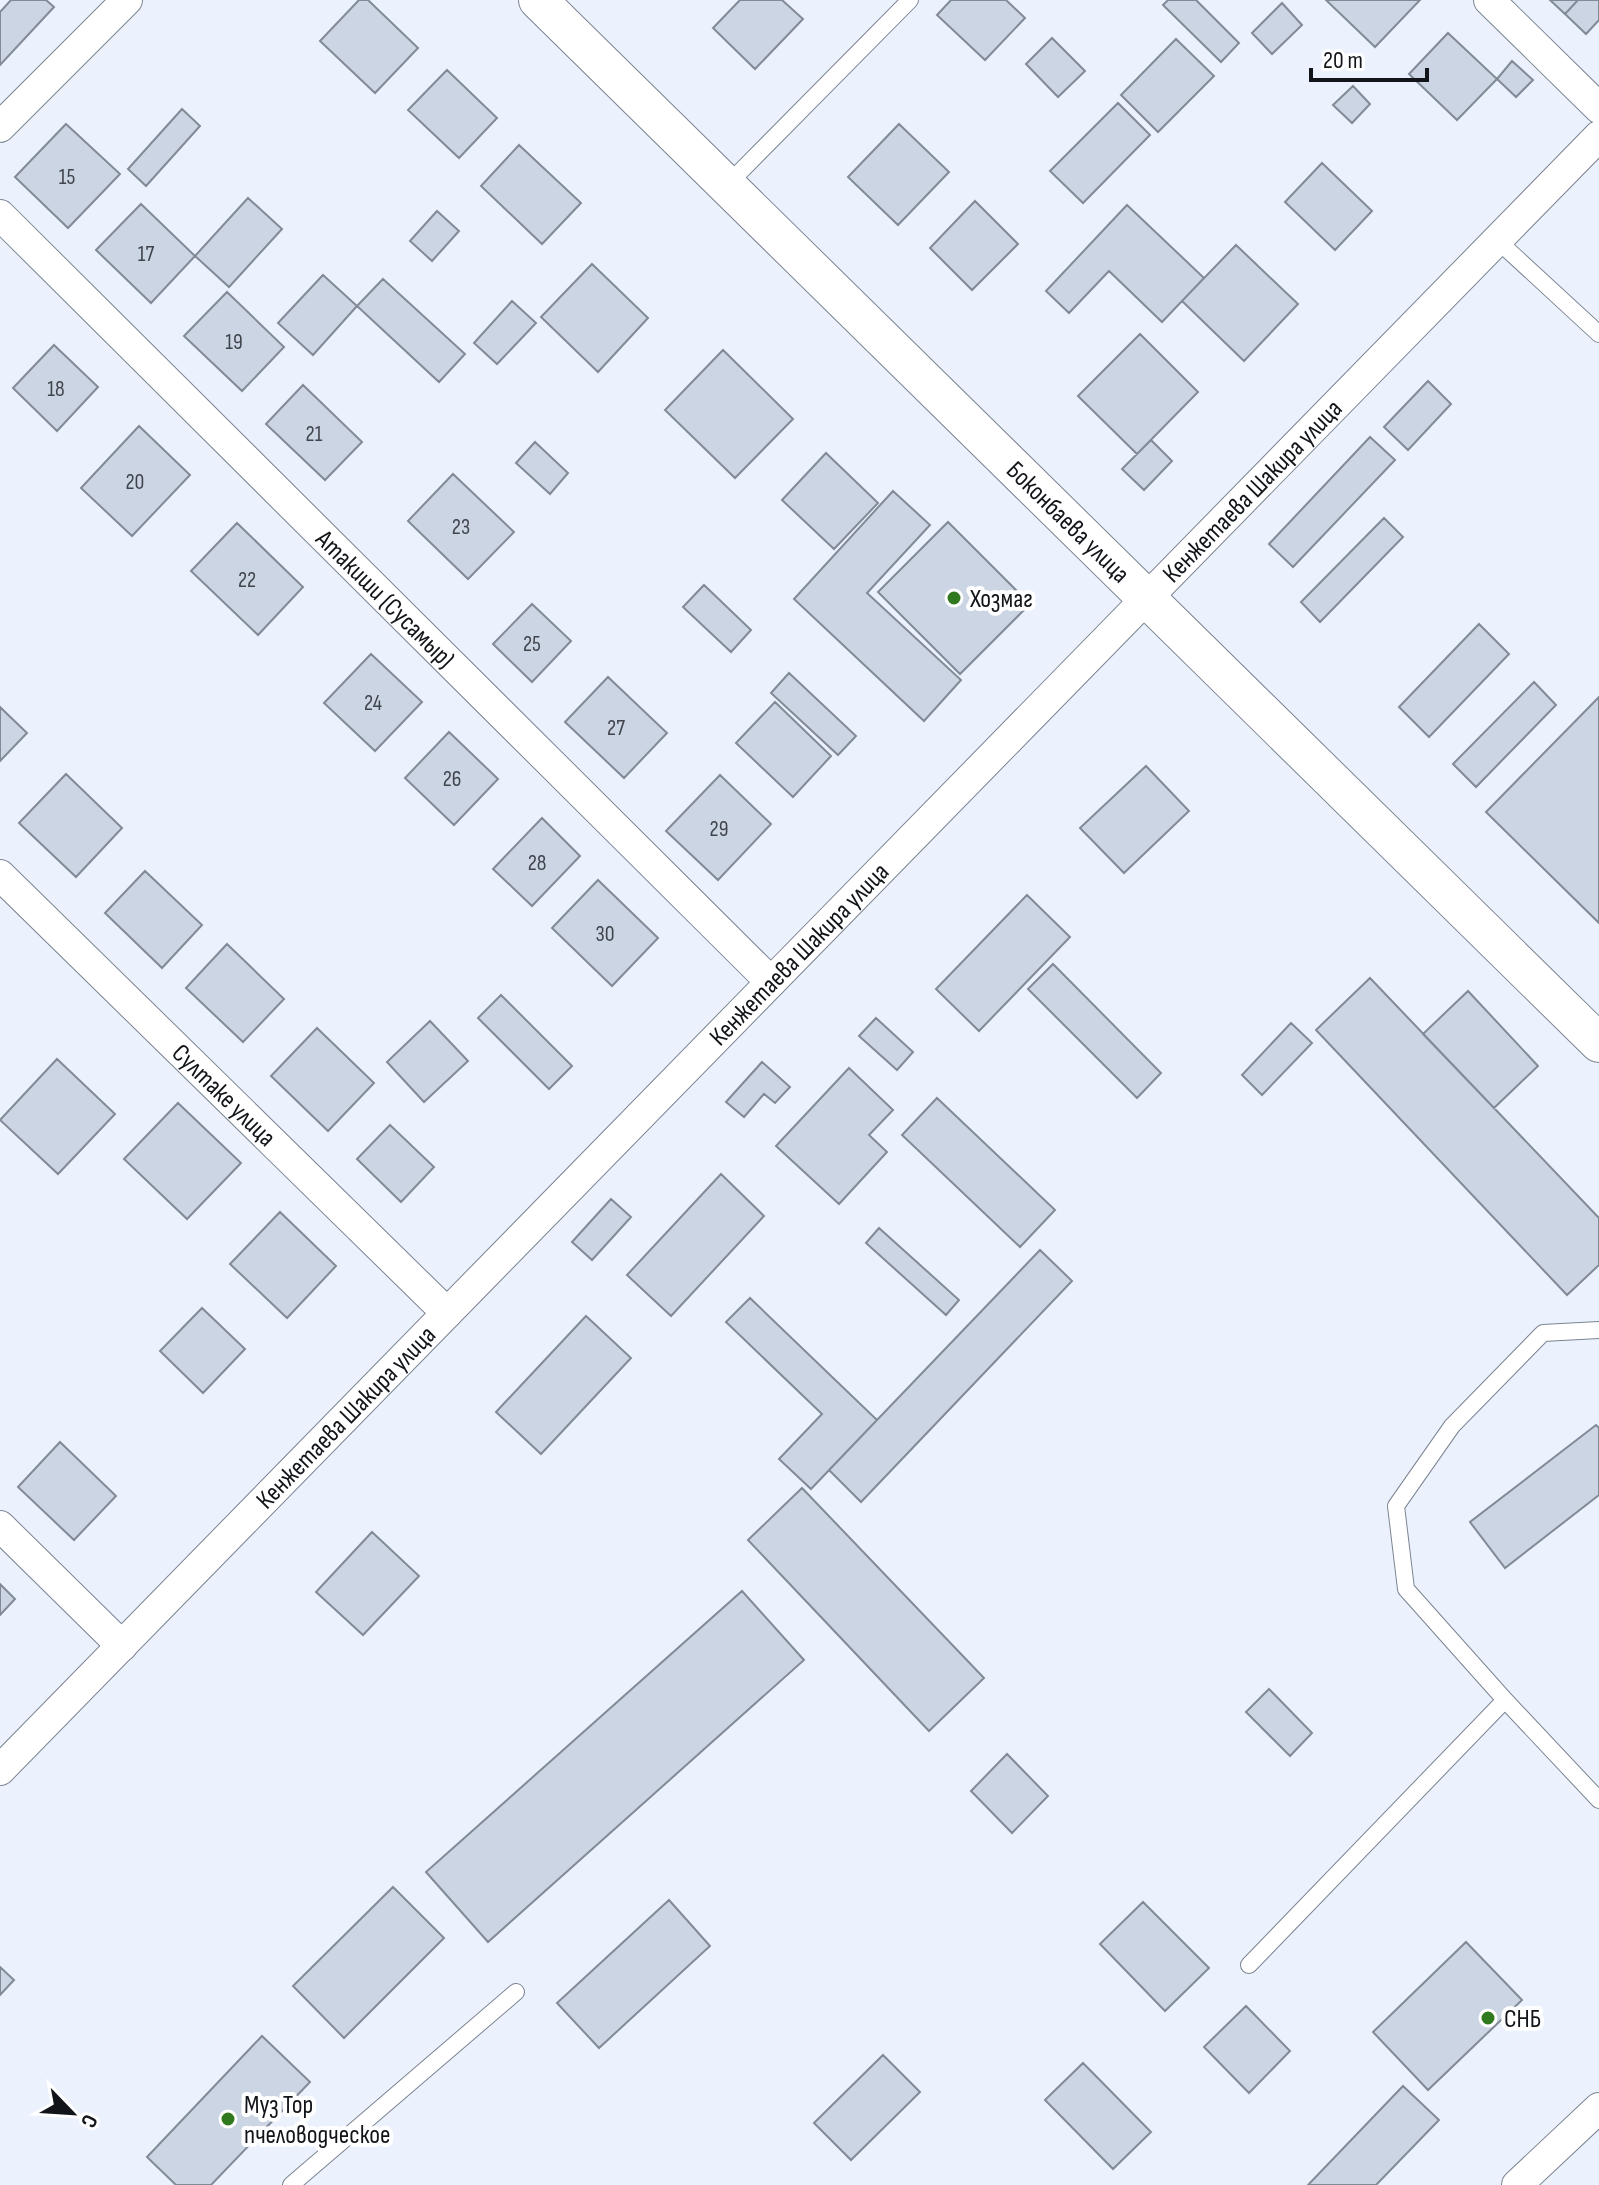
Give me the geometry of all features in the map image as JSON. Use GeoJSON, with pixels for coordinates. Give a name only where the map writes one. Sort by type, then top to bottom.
{"type":"FeatureCollection","features":[{"type":"Feature","properties":{"kind":"street"},"geometry":{"type":"LineString","coordinates":[[0,127],[127,0]]}},
{"type":"Feature","properties":{"kind":"street","name":"Боконбаева улица"},"geometry":{"type":"LineString","coordinates":[[538,0],[1599,1043]]}},
{"type":"Feature","properties":{"kind":"street"},"geometry":{"type":"LineString","coordinates":[[1489,0],[1599,108]]}},
{"type":"Feature","properties":{"kind":"street","name":"Кенжетаева Шакира улица"},"geometry":{"type":"LineString","coordinates":[[0,1770],[1599,136]]}},
{"type":"Feature","properties":{"kind":"street","name":"Атакиши (Сусамыр)"},"geometry":{"type":"LineString","coordinates":[[0,215],[771,982]]}},
{"type":"Feature","properties":{"kind":"street","name":"Султаке улица"},"geometry":{"type":"LineString","coordinates":[[0,875],[447,1313]]}},
{"type":"Feature","properties":{"kind":"street"},"geometry":{"type":"LineString","coordinates":[[0,1526],[122,1646]]}},
{"type":"Feature","properties":{"kind":"street"},"geometry":{"type":"LineString","coordinates":[[1517,2185],[1599,2108]]}},
{"type":"Feature","properties":{"kind":"lane"},"geometry":{"type":"LineString","coordinates":[[727,185],[910,0]]}},
{"type":"Feature","properties":{"kind":"lane"},"geometry":{"type":"LineString","coordinates":[[1497,240],[1599,334]]}},
{"type":"Feature","properties":{"kind":"lane"},"geometry":{"type":"LineString","coordinates":[[1599,1330],[1543,1333],[1452,1426],[1396,1506],[1406,1589],[1599,1800]]}},
{"type":"Feature","properties":{"kind":"lane"},"geometry":{"type":"LineString","coordinates":[[1249,1965],[1505,1700]]}},
{"type":"Feature","properties":{"kind":"lane"},"geometry":{"type":"LineString","coordinates":[[291,2185],[516,1992]]}},
{"type":"Feature","properties":{"kind":"building"},"geometry":{"type":"Polygon","coordinates":[[[11,0],[46,0],[54,7],[0,65],[0,12],[11,0]]]}},
{"type":"Feature","properties":{"kind":"building"},"geometry":{"type":"Polygon","coordinates":[[[359,0],[368,0],[418,48],[375,93],[320,41],[359,0]]]}},
{"type":"Feature","properties":{"kind":"building"},"geometry":{"type":"Polygon","coordinates":[[[740,0],[782,0],[803,19],[755,69],[713,28],[740,0]]]}},
{"type":"Feature","properties":{"kind":"building"},"geometry":{"type":"Polygon","coordinates":[[[951,0],[1006,0],[1025,18],[985,60],[937,15],[951,0]]]}},
{"type":"Feature","properties":{"kind":"building"},"geometry":{"type":"Polygon","coordinates":[[[1168,0],[1196,0],[1239,43],[1221,62],[1163,5],[1168,0]]]}},
{"type":"Feature","properties":{"kind":"building"},"geometry":{"type":"Polygon","coordinates":[[[1326,0],[1420,0],[1375,47],[1326,0]]]}},
{"type":"Feature","properties":{"kind":"building"},"geometry":{"type":"Polygon","coordinates":[[[1550,0],[1578,0],[1565,14],[1550,0]]]}},
{"type":"Feature","properties":{"kind":"building"},"geometry":{"type":"Polygon","coordinates":[[[1578,0],[1599,0],[1599,20],[1586,34],[1565,14],[1578,0]]]}},
{"type":"Feature","properties":{"kind":"building"},"geometry":{"type":"Polygon","coordinates":[[[1282,3],[1302,25],[1272,54],[1252,33],[1282,3]]]}},
{"type":"Feature","properties":{"kind":"building"},"geometry":{"type":"Polygon","coordinates":[[[1448,33],[1497,79],[1457,120],[1409,74],[1448,33]]]}},
{"type":"Feature","properties":{"kind":"building"},"geometry":{"type":"Polygon","coordinates":[[[1052,38],[1085,71],[1058,97],[1026,64],[1052,38]]]}},
{"type":"Feature","properties":{"kind":"building"},"geometry":{"type":"Polygon","coordinates":[[[1176,39],[1214,76],[1158,132],[1121,95],[1176,39]]]}},
{"type":"Feature","properties":{"kind":"building"},"geometry":{"type":"Polygon","coordinates":[[[1512,61],[1533,80],[1516,97],[1497,79],[1512,61]]]}},
{"type":"Feature","properties":{"kind":"building"},"geometry":{"type":"Polygon","coordinates":[[[447,70],[497,118],[459,158],[408,110],[447,70]]]}},
{"type":"Feature","properties":{"kind":"building"},"geometry":{"type":"Polygon","coordinates":[[[1353,86],[1370,104],[1352,123],[1333,105],[1353,86]]]}},
{"type":"Feature","properties":{"kind":"building"},"geometry":{"type":"Polygon","coordinates":[[[1118,103],[1150,135],[1083,203],[1050,171],[1118,103]]]}},
{"type":"Feature","properties":{"kind":"building"},"geometry":{"type":"Polygon","coordinates":[[[182,109],[200,126],[146,186],[128,169],[182,109]]]}},
{"type":"Feature","properties":{"kind":"building"},"geometry":{"type":"Polygon","coordinates":[[[66,124],[120,174],[68,228],[15,177],[66,124]]]}},
{"type":"Feature","properties":{"kind":"building"},"geometry":{"type":"Polygon","coordinates":[[[899,124],[949,172],[898,225],[848,177],[899,124]]]}},
{"type":"Feature","properties":{"kind":"building"},"geometry":{"type":"Polygon","coordinates":[[[519,145],[581,203],[542,244],[481,186],[519,145]]]}},
{"type":"Feature","properties":{"kind":"building"},"geometry":{"type":"Polygon","coordinates":[[[1322,163],[1372,211],[1335,250],[1285,202],[1322,163]]]}},
{"type":"Feature","properties":{"kind":"building"},"geometry":{"type":"Polygon","coordinates":[[[248,198],[282,229],[229,287],[195,256],[248,198]]]}},
{"type":"Feature","properties":{"kind":"building"},"geometry":{"type":"Polygon","coordinates":[[[975,201],[1018,244],[972,290],[930,248],[975,201]]]}},
{"type":"Feature","properties":{"kind":"building"},"geometry":{"type":"Polygon","coordinates":[[[141,204],[195,256],[151,303],[96,250],[141,204]]]}},
{"type":"Feature","properties":{"kind":"building"},"geometry":{"type":"Polygon","coordinates":[[[1127,205],[1204,278],[1162,322],[1109,271],[1069,313],[1046,291],[1127,205]]]}},
{"type":"Feature","properties":{"kind":"building"},"geometry":{"type":"Polygon","coordinates":[[[437,211],[459,231],[432,261],[410,241],[437,211]]]}},
{"type":"Feature","properties":{"kind":"building"},"geometry":{"type":"Polygon","coordinates":[[[1236,245],[1298,304],[1244,361],[1182,301],[1236,245]]]}},
{"type":"Feature","properties":{"kind":"building"},"geometry":{"type":"Polygon","coordinates":[[[592,264],[648,318],[598,372],[541,317],[592,264]]]}},
{"type":"Feature","properties":{"kind":"building"},"geometry":{"type":"Polygon","coordinates":[[[323,275],[357,306],[313,355],[278,323],[323,275]]]}},
{"type":"Feature","properties":{"kind":"building"},"geometry":{"type":"Polygon","coordinates":[[[383,279],[465,354],[439,382],[357,306],[383,279]]]}},
{"type":"Feature","properties":{"kind":"building"},"geometry":{"type":"Polygon","coordinates":[[[227,292],[284,347],[242,391],[184,336],[227,292]]]}},
{"type":"Feature","properties":{"kind":"building"},"geometry":{"type":"Polygon","coordinates":[[[512,301],[536,323],[497,364],[474,343],[512,301]]]}},
{"type":"Feature","properties":{"kind":"building"},"geometry":{"type":"Polygon","coordinates":[[[1140,334],[1198,392],[1137,454],[1078,396],[1140,334]]]}},
{"type":"Feature","properties":{"kind":"building"},"geometry":{"type":"Polygon","coordinates":[[[54,345],[98,387],[57,431],[13,388],[54,345]]]}},
{"type":"Feature","properties":{"kind":"building"},"geometry":{"type":"Polygon","coordinates":[[[723,350],[793,419],[735,478],[665,410],[723,350]]]}},
{"type":"Feature","properties":{"kind":"building"},"geometry":{"type":"Polygon","coordinates":[[[1428,381],[1451,404],[1408,450],[1384,427],[1428,381]]]}},
{"type":"Feature","properties":{"kind":"building"},"geometry":{"type":"Polygon","coordinates":[[[303,385],[362,442],[325,480],[266,424],[303,385]]]}},
{"type":"Feature","properties":{"kind":"building"},"geometry":{"type":"Polygon","coordinates":[[[139,426],[190,475],[132,536],[81,488],[139,426]]]}},
{"type":"Feature","properties":{"kind":"building"},"geometry":{"type":"Polygon","coordinates":[[[1370,437],[1395,460],[1293,567],[1269,544],[1370,437]]]}},
{"type":"Feature","properties":{"kind":"building"},"geometry":{"type":"Polygon","coordinates":[[[1151,440],[1172,461],[1144,490],[1122,469],[1151,440]]]}},
{"type":"Feature","properties":{"kind":"building"},"geometry":{"type":"Polygon","coordinates":[[[535,442],[568,473],[550,494],[516,463],[535,442]]]}},
{"type":"Feature","properties":{"kind":"building"},"geometry":{"type":"Polygon","coordinates":[[[826,453],[878,503],[834,549],[782,500],[826,453]]]}},
{"type":"Feature","properties":{"kind":"building"},"geometry":{"type":"Polygon","coordinates":[[[453,474],[514,532],[468,579],[408,521],[453,474]]]}},
{"type":"Feature","properties":{"kind":"building"},"geometry":{"type":"Polygon","coordinates":[[[893,491],[930,525],[867,593],[961,680],[924,721],[794,599],[893,491]]]}},
{"type":"Feature","properties":{"kind":"building"},"geometry":{"type":"Polygon","coordinates":[[[1384,518],[1403,537],[1320,622],[1301,602],[1384,518]]]}},
{"type":"Feature","properties":{"kind":"building","name":"Хозмаг"},"geometry":{"type":"Polygon","coordinates":[[[948,522],[1030,604],[960,674],[878,592],[948,522]]]}},
{"type":"Feature","properties":{"kind":"building"},"geometry":{"type":"Polygon","coordinates":[[[237,523],[303,587],[258,635],[191,571],[237,523]]]}},
{"type":"Feature","properties":{"kind":"building"},"geometry":{"type":"Polygon","coordinates":[[[704,585],[751,630],[731,652],[683,607],[704,585]]]}},
{"type":"Feature","properties":{"kind":"building"},"geometry":{"type":"Polygon","coordinates":[[[532,604],[571,641],[532,682],[493,644],[532,604]]]}},
{"type":"Feature","properties":{"kind":"building"},"geometry":{"type":"Polygon","coordinates":[[[1479,624],[1509,654],[1429,737],[1399,707],[1479,624]]]}},
{"type":"Feature","properties":{"kind":"building"},"geometry":{"type":"Polygon","coordinates":[[[371,654],[422,702],[375,751],[324,703],[371,654]]]}},
{"type":"Feature","properties":{"kind":"building"},"geometry":{"type":"Polygon","coordinates":[[[789,673],[856,736],[838,755],[771,693],[789,673]]]}},
{"type":"Feature","properties":{"kind":"building"},"geometry":{"type":"Polygon","coordinates":[[[608,677],[667,733],[624,778],[565,722],[608,677]]]}},
{"type":"Feature","properties":{"kind":"building"},"geometry":{"type":"Polygon","coordinates":[[[1534,682],[1556,705],[1476,787],[1453,764],[1534,682]]]}},
{"type":"Feature","properties":{"kind":"building"},"geometry":{"type":"Polygon","coordinates":[[[1599,697],[1599,923],[1486,812],[1599,697]]]}},
{"type":"Feature","properties":{"kind":"building"},"geometry":{"type":"Polygon","coordinates":[[[775,702],[831,756],[793,797],[736,743],[775,702]]]}},
{"type":"Feature","properties":{"kind":"building"},"geometry":{"type":"Polygon","coordinates":[[[0,707],[27,733],[0,761],[0,707]]]}},
{"type":"Feature","properties":{"kind":"building"},"geometry":{"type":"Polygon","coordinates":[[[449,732],[498,779],[454,825],[405,778],[449,732]]]}},
{"type":"Feature","properties":{"kind":"building"},"geometry":{"type":"Polygon","coordinates":[[[1146,766],[1189,811],[1124,873],[1080,828],[1146,766]]]}},
{"type":"Feature","properties":{"kind":"building"},"geometry":{"type":"Polygon","coordinates":[[[66,774],[122,828],[76,877],[19,823],[66,774]]]}},
{"type":"Feature","properties":{"kind":"building"},"geometry":{"type":"Polygon","coordinates":[[[720,775],[771,824],[718,880],[666,831],[720,775]]]}},
{"type":"Feature","properties":{"kind":"building"},"geometry":{"type":"Polygon","coordinates":[[[542,818],[580,856],[532,906],[493,869],[542,818]]]}},
{"type":"Feature","properties":{"kind":"building"},"geometry":{"type":"Polygon","coordinates":[[[145,871],[202,925],[162,968],[105,913],[145,871]]]}},
{"type":"Feature","properties":{"kind":"building"},"geometry":{"type":"Polygon","coordinates":[[[598,880],[658,938],[612,986],[552,928],[598,880]]]}},
{"type":"Feature","properties":{"kind":"building"},"geometry":{"type":"Polygon","coordinates":[[[1027,895],[1070,937],[979,1031],[936,989],[1027,895]]]}},
{"type":"Feature","properties":{"kind":"building"},"geometry":{"type":"Polygon","coordinates":[[[227,944],[284,999],[243,1042],[186,988],[227,944]]]}},
{"type":"Feature","properties":{"kind":"building"},"geometry":{"type":"Polygon","coordinates":[[[1053,964],[1161,1073],[1137,1098],[1028,989],[1053,964]]]}},
{"type":"Feature","properties":{"kind":"building"},"geometry":{"type":"Polygon","coordinates":[[[1370,978],[1599,1218],[1599,1265],[1567,1295],[1316,1030],[1370,978]]]}},
{"type":"Feature","properties":{"kind":"building"},"geometry":{"type":"Polygon","coordinates":[[[1468,991],[1538,1066],[1494,1108],[1423,1034],[1468,991]]]}},
{"type":"Feature","properties":{"kind":"building"},"geometry":{"type":"Polygon","coordinates":[[[501,995],[572,1066],[549,1089],[478,1018],[501,995]]]}},
{"type":"Feature","properties":{"kind":"building"},"geometry":{"type":"Polygon","coordinates":[[[876,1018],[913,1052],[897,1070],[859,1036],[876,1018]]]}},
{"type":"Feature","properties":{"kind":"building"},"geometry":{"type":"Polygon","coordinates":[[[430,1021],[468,1061],[424,1102],[387,1062],[430,1021]]]}},
{"type":"Feature","properties":{"kind":"building"},"geometry":{"type":"Polygon","coordinates":[[[1291,1023],[1312,1043],[1262,1095],[1242,1075],[1291,1023]]]}},
{"type":"Feature","properties":{"kind":"building"},"geometry":{"type":"Polygon","coordinates":[[[317,1028],[374,1083],[328,1131],[271,1076],[317,1028]]]}},
{"type":"Feature","properties":{"kind":"building"},"geometry":{"type":"Polygon","coordinates":[[[57,1059],[115,1114],[58,1174],[0,1120],[57,1059]]]}},
{"type":"Feature","properties":{"kind":"building"},"geometry":{"type":"Polygon","coordinates":[[[762,1062],[790,1087],[775,1103],[764,1094],[744,1117],[726,1102],[762,1062]]]}},
{"type":"Feature","properties":{"kind":"building"},"geometry":{"type":"Polygon","coordinates":[[[849,1068],[893,1110],[869,1135],[887,1152],[839,1204],[776,1146],[849,1068]]]}},
{"type":"Feature","properties":{"kind":"building"},"geometry":{"type":"Polygon","coordinates":[[[937,1098],[1055,1210],[1020,1247],[902,1135],[937,1098]]]}},
{"type":"Feature","properties":{"kind":"building"},"geometry":{"type":"Polygon","coordinates":[[[178,1103],[241,1163],[187,1219],[124,1159],[178,1103]]]}},
{"type":"Feature","properties":{"kind":"building"},"geometry":{"type":"Polygon","coordinates":[[[390,1125],[434,1167],[401,1202],[357,1159],[390,1125]]]}},
{"type":"Feature","properties":{"kind":"building"},"geometry":{"type":"Polygon","coordinates":[[[721,1174],[764,1216],[671,1316],[627,1275],[721,1174]]]}},
{"type":"Feature","properties":{"kind":"building"},"geometry":{"type":"Polygon","coordinates":[[[611,1199],[631,1217],[592,1260],[572,1242],[611,1199]]]}},
{"type":"Feature","properties":{"kind":"building"},"geometry":{"type":"Polygon","coordinates":[[[280,1212],[336,1266],[287,1318],[230,1264],[280,1212]]]}},
{"type":"Feature","properties":{"kind":"building"},"geometry":{"type":"Polygon","coordinates":[[[879,1228],[959,1300],[946,1315],[866,1243],[879,1228]]]}},
{"type":"Feature","properties":{"kind":"building"},"geometry":{"type":"Polygon","coordinates":[[[1040,1250],[1072,1281],[861,1502],[829,1470],[1040,1250]]]}},
{"type":"Feature","properties":{"kind":"building"},"geometry":{"type":"Polygon","coordinates":[[[750,1298],[877,1420],[811,1489],[779,1459],[822,1414],[726,1322],[750,1298]]]}},
{"type":"Feature","properties":{"kind":"building"},"geometry":{"type":"Polygon","coordinates":[[[202,1308],[245,1349],[203,1393],[160,1351],[202,1308]]]}},
{"type":"Feature","properties":{"kind":"building"},"geometry":{"type":"Polygon","coordinates":[[[586,1316],[631,1358],[541,1454],[496,1412],[586,1316]]]}},
{"type":"Feature","properties":{"kind":"building"},"geometry":{"type":"Polygon","coordinates":[[[1596,1425],[1599,1428],[1599,1495],[1505,1568],[1470,1522],[1596,1425]]]}},
{"type":"Feature","properties":{"kind":"building"},"geometry":{"type":"Polygon","coordinates":[[[60,1442],[116,1496],[74,1540],[18,1487],[60,1442]]]}},
{"type":"Feature","properties":{"kind":"building"},"geometry":{"type":"Polygon","coordinates":[[[802,1488],[984,1678],[929,1731],[748,1540],[802,1488]]]}},
{"type":"Feature","properties":{"kind":"building"},"geometry":{"type":"Polygon","coordinates":[[[372,1532],[419,1576],[363,1635],[316,1592],[372,1532]]]}},
{"type":"Feature","properties":{"kind":"building"},"geometry":{"type":"Polygon","coordinates":[[[0,1584],[15,1599],[0,1615],[0,1584]]]}},
{"type":"Feature","properties":{"kind":"building"},"geometry":{"type":"Polygon","coordinates":[[[742,1591],[804,1660],[488,1942],[426,1872],[742,1591]]]}},
{"type":"Feature","properties":{"kind":"building"},"geometry":{"type":"Polygon","coordinates":[[[1269,1689],[1312,1733],[1290,1756],[1246,1712],[1269,1689]]]}},
{"type":"Feature","properties":{"kind":"building"},"geometry":{"type":"Polygon","coordinates":[[[1007,1754],[1048,1796],[1012,1833],[971,1791],[1007,1754]]]}},
{"type":"Feature","properties":{"kind":"building"},"geometry":{"type":"Polygon","coordinates":[[[393,1887],[444,1938],[344,2038],[293,1986],[393,1887]]]}},
{"type":"Feature","properties":{"kind":"building"},"geometry":{"type":"Polygon","coordinates":[[[669,1900],[710,1946],[599,2048],[557,2003],[669,1900]]]}},
{"type":"Feature","properties":{"kind":"building"},"geometry":{"type":"Polygon","coordinates":[[[1143,1902],[1209,1968],[1165,2011],[1100,1944],[1143,1902]]]}},
{"type":"Feature","properties":{"kind":"building"},"geometry":{"type":"Polygon","coordinates":[[[1466,1942],[1522,2000],[1428,2090],[1373,2032],[1466,1942]]]}},
{"type":"Feature","properties":{"kind":"building"},"geometry":{"type":"Polygon","coordinates":[[[0,1967],[14,1980],[0,1995],[0,1967]]]}},
{"type":"Feature","properties":{"kind":"building"},"geometry":{"type":"Polygon","coordinates":[[[1246,2006],[1290,2051],[1249,2093],[1204,2047],[1246,2006]]]}},
{"type":"Feature","properties":{"kind":"building","name":"Муз Тор пчеловодческое"},"geometry":{"type":"Polygon","coordinates":[[[262,2036],[310,2082],[211,2185],[176,2185],[147,2157],[262,2036]]]}},
{"type":"Feature","properties":{"kind":"building"},"geometry":{"type":"Polygon","coordinates":[[[883,2055],[920,2092],[851,2160],[814,2123],[883,2055]]]}},
{"type":"Feature","properties":{"kind":"building"},"geometry":{"type":"Polygon","coordinates":[[[1083,2063],[1151,2132],[1113,2169],[1045,2100],[1083,2063]]]}},
{"type":"Feature","properties":{"kind":"building"},"geometry":{"type":"Polygon","coordinates":[[[1403,2086],[1439,2120],[1376,2185],[1308,2185],[1403,2086]]]}},
{"type":"Feature","properties":{"kind":"place","name":"Хозмаг"},"geometry":{"type":"Point","coordinates":[954,598]}},
{"type":"Feature","properties":{"kind":"place","name":"СНБ"},"geometry":{"type":"Point","coordinates":[1488,2018]}},
{"type":"Feature","properties":{"kind":"place","name":"Муз Тор пчеловодческое"},"geometry":{"type":"Point","coordinates":[228,2119]}}]}
